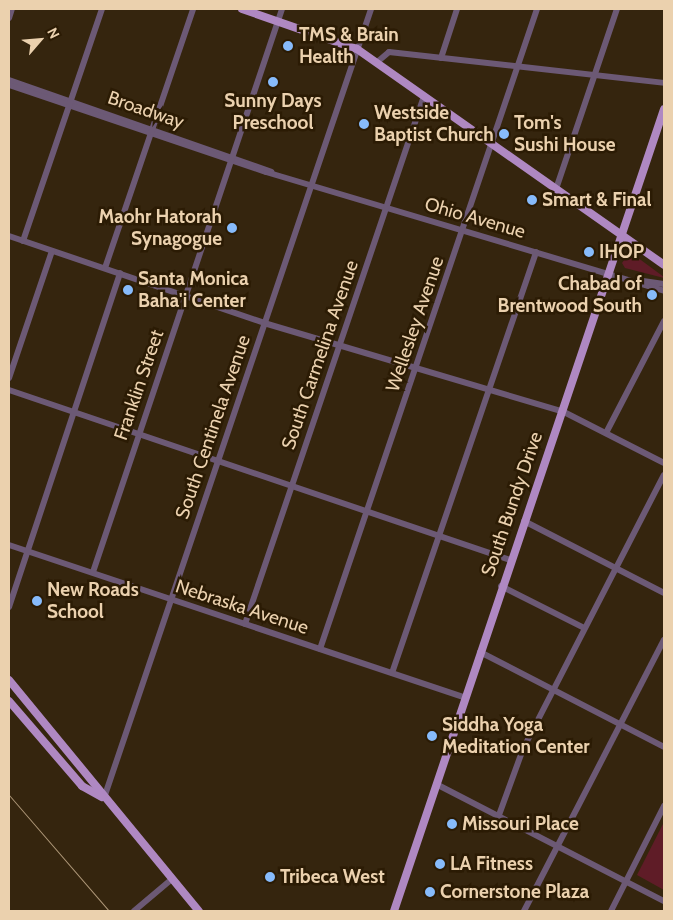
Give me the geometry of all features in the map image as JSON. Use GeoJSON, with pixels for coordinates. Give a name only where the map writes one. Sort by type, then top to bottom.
{"type":"FeatureCollection","features":[{"type":"Feature","properties":{"kind":"main road"},"geometry":{"type":"LineString","coordinates":[[242,9],[357,49],[664,265]]}},
{"type":"Feature","properties":{"kind":"main road","name":"South Bundy Drive"},"geometry":{"type":"LineString","coordinates":[[394,911],[438,785],[501,586],[610,273],[664,109]]}},
{"type":"Feature","properties":{"kind":"main road"},"geometry":{"type":"LineString","coordinates":[[9,680],[92,776],[104,798],[199,911]]}},
{"type":"Feature","properties":{"kind":"main road"},"geometry":{"type":"LineString","coordinates":[[9,701],[82,786],[104,798]]}},
{"type":"Feature","properties":{"kind":"street"},"geometry":{"type":"LineString","coordinates":[[9,18],[12,9]]}},
{"type":"Feature","properties":{"kind":"street"},"geometry":{"type":"LineString","coordinates":[[24,241],[102,9]]}},
{"type":"Feature","properties":{"kind":"street"},"geometry":{"type":"LineString","coordinates":[[105,268],[193,9]]}},
{"type":"Feature","properties":{"kind":"street","name":"Franklin Street"},"geometry":{"type":"LineString","coordinates":[[93,572],[282,9]]}},
{"type":"Feature","properties":{"kind":"street","name":"South Centinela Avenue"},"geometry":{"type":"LineString","coordinates":[[104,798],[371,9]]}},
{"type":"Feature","properties":{"kind":"street"},"geometry":{"type":"LineString","coordinates":[[441,58],[457,9]]}},
{"type":"Feature","properties":{"kind":"street","name":"Wellesley Avenue"},"geometry":{"type":"LineString","coordinates":[[320,649],[537,9]]}},
{"type":"Feature","properties":{"kind":"street"},"geometry":{"type":"LineString","coordinates":[[556,189],[617,9]]}},
{"type":"Feature","properties":{"kind":"street"},"geometry":{"type":"LineString","coordinates":[[376,63],[389,52],[664,83]]}},
{"type":"Feature","properties":{"kind":"street","name":"Broadway"},"geometry":{"type":"LineString","coordinates":[[9,80],[70,103],[312,185]]}},
{"type":"Feature","properties":{"kind":"street","name":"Broadway"},"geometry":{"type":"LineString","coordinates":[[9,85],[70,103]]}},
{"type":"Feature","properties":{"kind":"street","name":"South Carmelina Avenue"},"geometry":{"type":"LineString","coordinates":[[245,624],[424,96]]}},
{"type":"Feature","properties":{"kind":"street","name":"Ohio Avenue"},"geometry":{"type":"LineString","coordinates":[[312,185],[631,279],[664,291]]}},
{"type":"Feature","properties":{"kind":"street"},"geometry":{"type":"LineString","coordinates":[[9,236],[264,323],[562,411],[664,463]]}},
{"type":"Feature","properties":{"kind":"street"},"geometry":{"type":"LineString","coordinates":[[9,378],[52,250]]}},
{"type":"Feature","properties":{"kind":"street"},"geometry":{"type":"LineString","coordinates":[[392,673],[536,252]]}},
{"type":"Feature","properties":{"kind":"street"},"geometry":{"type":"LineString","coordinates":[[9,607],[120,273]]}},
{"type":"Feature","properties":{"kind":"street","name":"Ohio Avenue"},"geometry":{"type":"LineString","coordinates":[[631,279],[664,284]]}},
{"type":"Feature","properties":{"kind":"street"},"geometry":{"type":"LineString","coordinates":[[606,433],[664,321]]}},
{"type":"Feature","properties":{"kind":"street"},"geometry":{"type":"LineString","coordinates":[[9,390],[510,560]]}},
{"type":"Feature","properties":{"kind":"street"},"geometry":{"type":"LineString","coordinates":[[499,815],[522,750],[664,474]]}},
{"type":"Feature","properties":{"kind":"street"},"geometry":{"type":"LineString","coordinates":[[524,521],[664,593]]}},
{"type":"Feature","properties":{"kind":"street","name":"Nebraska Avenue"},"geometry":{"type":"LineString","coordinates":[[9,545],[466,698]]}},
{"type":"Feature","properties":{"kind":"street"},"geometry":{"type":"LineString","coordinates":[[501,586],[584,628]]}},
{"type":"Feature","properties":{"kind":"street"},"geometry":{"type":"LineString","coordinates":[[524,911],[664,640]]}},
{"type":"Feature","properties":{"kind":"street"},"geometry":{"type":"LineString","coordinates":[[480,652],[664,746]]}},
{"type":"Feature","properties":{"kind":"street"},"geometry":{"type":"LineString","coordinates":[[438,785],[664,901]]}},
{"type":"Feature","properties":{"kind":"street"},"geometry":{"type":"LineString","coordinates":[[610,911],[664,806]]}},
{"type":"Feature","properties":{"kind":"street"},"geometry":{"type":"LineString","coordinates":[[134,911],[172,879]]}},
{"type":"Feature","properties":{"kind":"shaded area"},"geometry":{"type":"Polygon","coordinates":[[[630,252],[664,278],[625,268],[622,263],[630,252]]]}},
{"type":"Feature","properties":{"kind":"shaded area"},"geometry":{"type":"Polygon","coordinates":[[[664,822],[664,890],[637,875],[664,822]]]}},
{"type":"Feature","properties":{"kind":"tram line"},"geometry":{"type":"LineString","coordinates":[[9,795],[109,911]]}},
{"type":"Feature","properties":{"kind":"place","name":"TMS & Brain Health"},"geometry":{"type":"Point","coordinates":[288,46]}},
{"type":"Feature","properties":{"kind":"place","name":"Sunny Days Preschool"},"geometry":{"type":"Point","coordinates":[273,82]}},
{"type":"Feature","properties":{"kind":"place","name":"Westside Baptist Church"},"geometry":{"type":"Point","coordinates":[364,124]}},
{"type":"Feature","properties":{"kind":"place","name":"Tom's Sushi House"},"geometry":{"type":"Point","coordinates":[504,134]}},
{"type":"Feature","properties":{"kind":"place","name":"Smart & Final"},"geometry":{"type":"Point","coordinates":[532,200]}},
{"type":"Feature","properties":{"kind":"place","name":"Maohr Hatorah Synagogue"},"geometry":{"type":"Point","coordinates":[232,228]}},
{"type":"Feature","properties":{"kind":"place","name":"IHOP"},"geometry":{"type":"Point","coordinates":[589,252]}},
{"type":"Feature","properties":{"kind":"place","name":"Santa Monica Baha'i Center"},"geometry":{"type":"Point","coordinates":[128,290]}},
{"type":"Feature","properties":{"kind":"place","name":"Chabad of Brentwood South"},"geometry":{"type":"Point","coordinates":[652,295]}},
{"type":"Feature","properties":{"kind":"place","name":"New Roads School"},"geometry":{"type":"Point","coordinates":[37,601]}},
{"type":"Feature","properties":{"kind":"place","name":"Siddha Yoga Meditation Center"},"geometry":{"type":"Point","coordinates":[432,736]}},
{"type":"Feature","properties":{"kind":"place","name":"Missouri Place"},"geometry":{"type":"Point","coordinates":[452,824]}},
{"type":"Feature","properties":{"kind":"place","name":"LA Fitness"},"geometry":{"type":"Point","coordinates":[440,864]}},
{"type":"Feature","properties":{"kind":"place","name":"Tribeca West"},"geometry":{"type":"Point","coordinates":[270,877]}},
{"type":"Feature","properties":{"kind":"place","name":"Cornerstone Plaza"},"geometry":{"type":"Point","coordinates":[430,892]}}]}
